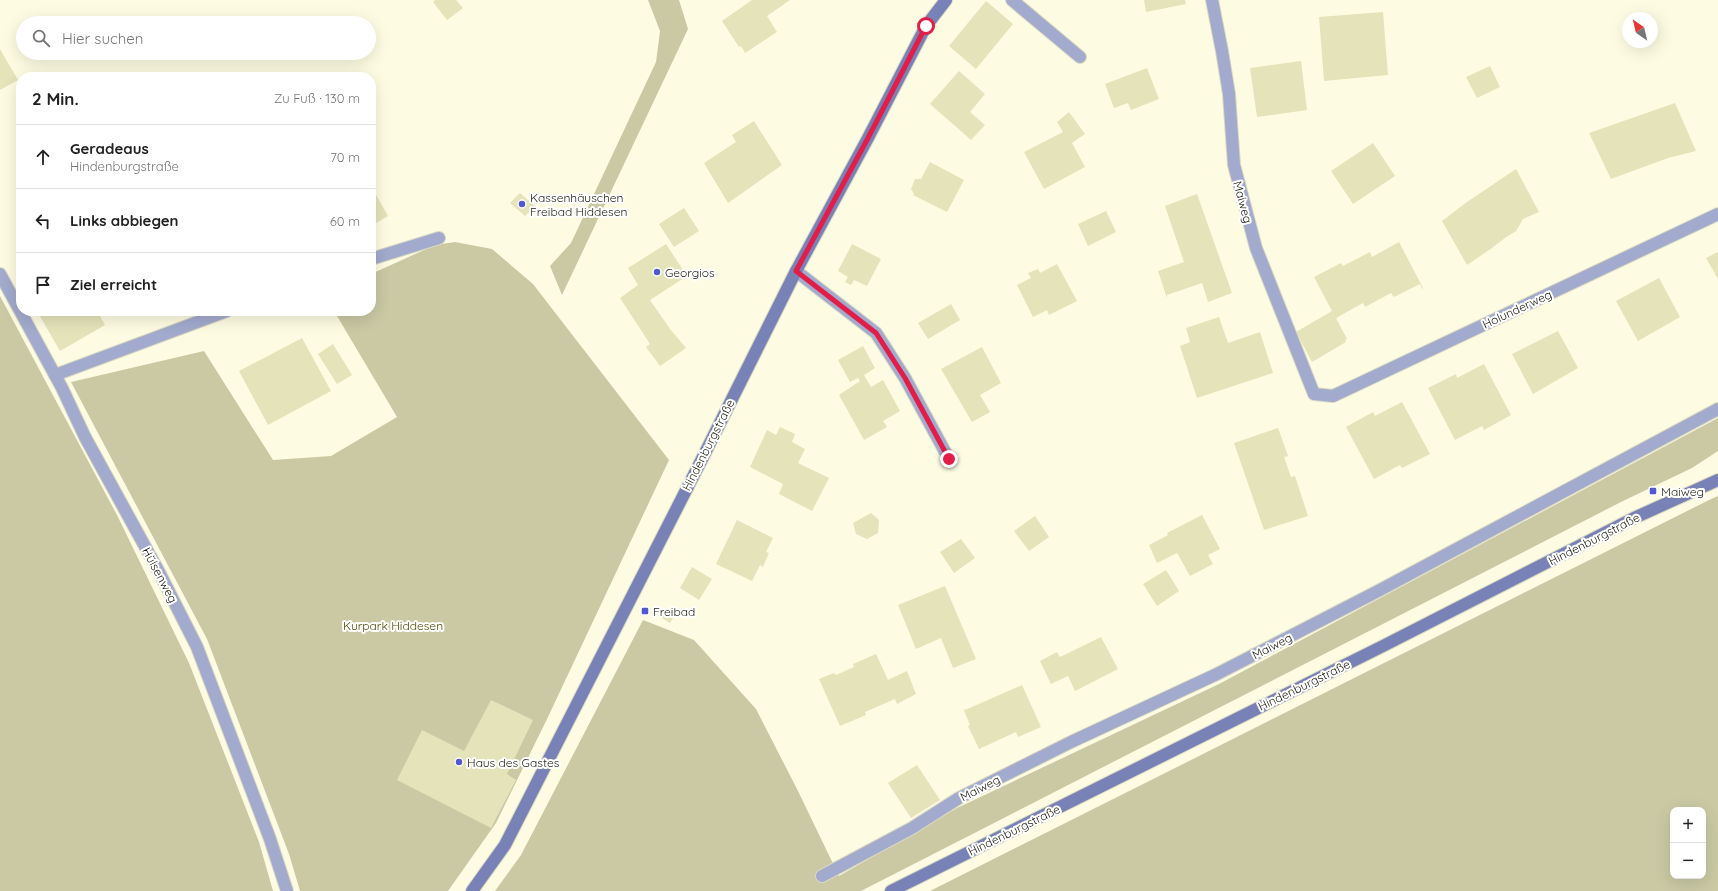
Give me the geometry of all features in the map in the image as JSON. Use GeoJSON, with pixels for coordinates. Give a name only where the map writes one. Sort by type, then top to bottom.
{"type":"FeatureCollection","features":[{"type":"Feature","properties":{"kind":"main road","name":"Hindenburgstraße"},"geometry":{"type":"LineString","coordinates":[[472,891],[505,845],[796,271],[868,138],[926,26],[946,0]]}},
{"type":"Feature","properties":{"kind":"main road","name":"Hindenburgstraße"},"geometry":{"type":"LineString","coordinates":[[891,891],[1383,646],[1634,518],[1718,480]]}},
{"type":"Feature","properties":{"kind":"street"},"geometry":{"type":"LineString","coordinates":[[1012,0],[1080,57]]}},
{"type":"Feature","properties":{"kind":"street","name":"Maiweg"},"geometry":{"type":"LineString","coordinates":[[1212,0],[1229,94],[1234,165],[1256,248],[1314,394]]}},
{"type":"Feature","properties":{"kind":"street","name":"Holunderweg"},"geometry":{"type":"LineString","coordinates":[[1314,394],[1333,396],[1718,214]]}},
{"type":"Feature","properties":{"kind":"street"},"geometry":{"type":"LineString","coordinates":[[376,257],[439,238]]}},
{"type":"Feature","properties":{"kind":"street"},"geometry":{"type":"LineString","coordinates":[[796,271],[876,333],[905,378],[949,459]]}},
{"type":"Feature","properties":{"kind":"street","name":"Hülsenweg"},"geometry":{"type":"LineString","coordinates":[[0,274],[16,303]]}},
{"type":"Feature","properties":{"kind":"street","name":"Hülsenweg"},"geometry":{"type":"LineString","coordinates":[[23,316],[55,375],[85,438],[159,572],[197,647],[270,839],[287,891]]}},
{"type":"Feature","properties":{"kind":"street"},"geometry":{"type":"LineString","coordinates":[[55,375],[214,316]]}},
{"type":"Feature","properties":{"kind":"street","name":"Maiweg"},"geometry":{"type":"LineString","coordinates":[[822,876],[912,828],[959,798],[1071,742],[1217,674],[1380,590],[1718,409]]}},
{"type":"Feature","properties":{"kind":"green space"},"geometry":{"type":"Polygon","coordinates":[[[648,0],[679,0],[688,29],[562,295],[550,266],[571,243],[656,62],[660,31],[648,0]]]}},
{"type":"Feature","properties":{"kind":"green space","name":"Kurpark Hiddesen"},"geometry":{"type":"Polygon","coordinates":[[[455,242],[492,249],[533,284],[669,460],[548,717],[496,823],[448,891],[300,891],[289,854],[207,639],[71,382],[204,351],[273,460],[331,456],[397,417],[337,316],[376,316],[376,272],[435,245],[455,242]]]}},
{"type":"Feature","properties":{"kind":"green space"},"geometry":{"type":"Polygon","coordinates":[[[0,296],[117,515],[189,663],[259,842],[273,891],[0,891],[0,296]]]}},
{"type":"Feature","properties":{"kind":"green space"},"geometry":{"type":"Polygon","coordinates":[[[1718,418],[1718,451],[1692,468],[1621,502],[861,891],[495,891],[521,855],[643,620],[694,640],[756,709],[839,876],[957,808],[1219,684],[1718,418]]]}},
{"type":"Feature","properties":{"kind":"green space"},"geometry":{"type":"Polygon","coordinates":[[[1718,496],[1718,891],[930,891],[1709,500],[1718,496]]]}},
{"type":"Feature","properties":{"kind":"building"},"geometry":{"type":"Polygon","coordinates":[[[435,0],[456,0],[463,8],[447,20],[433,2],[435,0]]]}},
{"type":"Feature","properties":{"kind":"building"},"geometry":{"type":"Polygon","coordinates":[[[752,0],[790,0],[767,16],[777,32],[745,53],[741,46],[739,47],[722,21],[752,0]]]}},
{"type":"Feature","properties":{"kind":"building"},"geometry":{"type":"Polygon","coordinates":[[[1144,0],[1185,0],[1186,4],[1146,12],[1144,0]]]}},
{"type":"Feature","properties":{"kind":"building"},"geometry":{"type":"Polygon","coordinates":[[[986,1],[1013,24],[976,69],[949,46],[986,1]]]}},
{"type":"Feature","properties":{"kind":"building"},"geometry":{"type":"Polygon","coordinates":[[[1383,12],[1388,75],[1324,81],[1319,17],[1383,12]]]}},
{"type":"Feature","properties":{"kind":"building"},"geometry":{"type":"Polygon","coordinates":[[[0,49],[16,77],[16,81],[0,90],[0,49]]]}},
{"type":"Feature","properties":{"kind":"building"},"geometry":{"type":"Polygon","coordinates":[[[1301,61],[1307,110],[1257,117],[1250,68],[1301,61]]]}},
{"type":"Feature","properties":{"kind":"building"},"geometry":{"type":"Polygon","coordinates":[[[1490,66],[1500,87],[1477,98],[1466,77],[1490,66]]]}},
{"type":"Feature","properties":{"kind":"building"},"geometry":{"type":"Polygon","coordinates":[[[1147,68],[1159,99],[1131,110],[1128,103],[1114,108],[1105,84],[1147,68]]]}},
{"type":"Feature","properties":{"kind":"building"},"geometry":{"type":"Polygon","coordinates":[[[959,71],[985,94],[970,112],[985,125],[971,140],[930,104],[959,71]]]}},
{"type":"Feature","properties":{"kind":"building"},"geometry":{"type":"Polygon","coordinates":[[[1675,103],[1696,151],[1668,158],[1611,179],[1589,133],[1675,103]]]}},
{"type":"Feature","properties":{"kind":"building"},"geometry":{"type":"Polygon","coordinates":[[[1069,112],[1085,134],[1072,143],[1085,167],[1044,189],[1024,152],[1063,132],[1057,122],[1069,112]]]}},
{"type":"Feature","properties":{"kind":"building"},"geometry":{"type":"Polygon","coordinates":[[[754,121],[782,165],[728,203],[704,163],[736,142],[732,135],[754,121]]]}},
{"type":"Feature","properties":{"kind":"building"},"geometry":{"type":"Polygon","coordinates":[[[1373,143],[1395,176],[1353,204],[1331,171],[1373,143]]]}},
{"type":"Feature","properties":{"kind":"building"},"geometry":{"type":"Polygon","coordinates":[[[930,162],[964,180],[947,212],[913,195],[914,194],[911,189],[915,179],[921,179],[930,162]]]}},
{"type":"Feature","properties":{"kind":"building"},"geometry":{"type":"Polygon","coordinates":[[[1516,169],[1539,212],[1523,219],[1516,231],[1467,265],[1442,221],[1516,169]]]}},
{"type":"Feature","properties":{"kind":"building","name":"Kassenhäuschen Freibad Hiddesen"},"geometry":{"type":"Polygon","coordinates":[[[520,193],[535,206],[525,216],[510,203],[520,193]]]}},
{"type":"Feature","properties":{"kind":"building"},"geometry":{"type":"Polygon","coordinates":[[[1197,194],[1232,293],[1208,302],[1202,283],[1167,295],[1167,298],[1158,271],[1184,262],[1165,206],[1197,194]]]}},
{"type":"Feature","properties":{"kind":"building"},"geometry":{"type":"Polygon","coordinates":[[[376,195],[388,216],[376,223],[376,195]]]}},
{"type":"Feature","properties":{"kind":"building"},"geometry":{"type":"Polygon","coordinates":[[[684,208],[699,231],[674,247],[659,224],[684,208]]]}},
{"type":"Feature","properties":{"kind":"building"},"geometry":{"type":"Polygon","coordinates":[[[1106,211],[1116,232],[1088,246],[1078,224],[1106,211]]]}},
{"type":"Feature","properties":{"kind":"building"},"geometry":{"type":"Polygon","coordinates":[[[1399,242],[1423,288],[1422,289],[1420,284],[1394,297],[1391,293],[1365,307],[1363,303],[1336,318],[1347,339],[1345,340],[1346,342],[1312,362],[1296,332],[1332,311],[1314,277],[1341,263],[1343,266],[1370,252],[1372,257],[1399,242]]]}},
{"type":"Feature","properties":{"kind":"building"},"geometry":{"type":"Polygon","coordinates":[[[666,244],[687,276],[650,300],[670,329],[686,348],[660,366],[646,347],[650,344],[620,298],[638,285],[628,268],[666,244]]]}},
{"type":"Feature","properties":{"kind":"building"},"geometry":{"type":"Polygon","coordinates":[[[852,244],[881,259],[867,286],[854,280],[851,285],[845,282],[848,277],[838,271],[852,244]]]}},
{"type":"Feature","properties":{"kind":"building"},"geometry":{"type":"Polygon","coordinates":[[[1718,252],[1718,279],[1706,258],[1718,252]]]}},
{"type":"Feature","properties":{"kind":"building"},"geometry":{"type":"Polygon","coordinates":[[[1057,264],[1077,301],[1049,315],[1047,310],[1033,317],[1017,285],[1031,278],[1028,273],[1038,269],[1040,273],[1057,264]]]}},
{"type":"Feature","properties":{"kind":"building"},"geometry":{"type":"Polygon","coordinates":[[[1659,278],[1680,317],[1638,341],[1616,301],[1659,278]]]}},
{"type":"Feature","properties":{"kind":"building"},"geometry":{"type":"Polygon","coordinates":[[[951,304],[960,320],[928,339],[918,323],[951,304]]]}},
{"type":"Feature","properties":{"kind":"building"},"geometry":{"type":"Polygon","coordinates":[[[40,316],[100,316],[105,325],[60,351],[40,316]]]}},
{"type":"Feature","properties":{"kind":"building"},"geometry":{"type":"Polygon","coordinates":[[[1219,317],[1228,343],[1260,332],[1273,373],[1197,398],[1180,346],[1190,342],[1186,328],[1219,317]]]}},
{"type":"Feature","properties":{"kind":"building"},"geometry":{"type":"Polygon","coordinates":[[[1558,331],[1578,368],[1533,394],[1512,354],[1558,331]]]}},
{"type":"Feature","properties":{"kind":"building"},"geometry":{"type":"Polygon","coordinates":[[[302,338],[331,391],[268,425],[239,371],[302,338]]]}},
{"type":"Feature","properties":{"kind":"building"},"geometry":{"type":"Polygon","coordinates":[[[333,344],[352,375],[337,384],[318,354],[333,344]]]}},
{"type":"Feature","properties":{"kind":"building"},"geometry":{"type":"Polygon","coordinates":[[[863,346],[875,368],[864,375],[871,387],[883,380],[900,411],[883,421],[887,427],[864,440],[839,395],[860,381],[858,378],[850,382],[838,360],[863,346]]]}},
{"type":"Feature","properties":{"kind":"building"},"geometry":{"type":"Polygon","coordinates":[[[982,347],[1001,383],[980,395],[990,412],[972,422],[941,369],[982,347]]]}},
{"type":"Feature","properties":{"kind":"building"},"geometry":{"type":"Polygon","coordinates":[[[1484,364],[1511,415],[1484,430],[1482,426],[1455,440],[1428,388],[1456,374],[1457,378],[1484,364]]]}},
{"type":"Feature","properties":{"kind":"building"},"geometry":{"type":"Polygon","coordinates":[[[1402,402],[1430,454],[1402,468],[1400,465],[1374,479],[1346,427],[1373,412],[1375,416],[1402,402]]]}},
{"type":"Feature","properties":{"kind":"building"},"geometry":{"type":"Polygon","coordinates":[[[780,427],[795,434],[792,442],[805,449],[798,463],[829,478],[812,511],[779,494],[783,484],[750,467],[767,430],[776,435],[780,427]]]}},
{"type":"Feature","properties":{"kind":"building"},"geometry":{"type":"Polygon","coordinates":[[[1278,428],[1288,456],[1284,457],[1291,477],[1295,476],[1308,516],[1264,530],[1234,443],[1278,428]]]}},
{"type":"Feature","properties":{"kind":"building"},"geometry":{"type":"Polygon","coordinates":[[[871,513],[879,520],[878,533],[867,539],[856,534],[853,523],[871,513]]]}},
{"type":"Feature","properties":{"kind":"building"},"geometry":{"type":"Polygon","coordinates":[[[1202,515],[1220,549],[1208,555],[1213,564],[1190,576],[1177,553],[1157,563],[1149,545],[1168,535],[1167,533],[1202,515]]]}},
{"type":"Feature","properties":{"kind":"building"},"geometry":{"type":"Polygon","coordinates":[[[1035,516],[1049,537],[1029,551],[1014,531],[1035,516]]]}},
{"type":"Feature","properties":{"kind":"building"},"geometry":{"type":"Polygon","coordinates":[[[737,520],[773,538],[766,552],[769,553],[763,567],[760,565],[752,581],[716,564],[737,520]]]}},
{"type":"Feature","properties":{"kind":"building"},"geometry":{"type":"Polygon","coordinates":[[[961,539],[975,558],[954,573],[940,552],[961,539]]]}},
{"type":"Feature","properties":{"kind":"building"},"geometry":{"type":"Polygon","coordinates":[[[692,567],[712,579],[699,600],[680,588],[692,567]]]}},
{"type":"Feature","properties":{"kind":"building"},"geometry":{"type":"Polygon","coordinates":[[[1166,570],[1179,591],[1157,606],[1143,584],[1166,570]]]}},
{"type":"Feature","properties":{"kind":"building"},"geometry":{"type":"Polygon","coordinates":[[[945,586],[976,659],[953,668],[941,638],[916,649],[898,605],[945,586]]]}},
{"type":"Feature","properties":{"kind":"building"},"geometry":{"type":"Polygon","coordinates":[[[668,608],[676,613],[670,623],[662,618],[668,608]]]}},
{"type":"Feature","properties":{"kind":"building"},"geometry":{"type":"Polygon","coordinates":[[[1101,637],[1118,669],[1075,691],[1068,676],[1051,684],[1040,661],[1057,652],[1060,657],[1101,637]]]}},
{"type":"Feature","properties":{"kind":"building"},"geometry":{"type":"Polygon","coordinates":[[[876,654],[888,680],[907,671],[916,694],[897,704],[895,699],[865,712],[866,715],[840,726],[819,679],[834,673],[836,675],[854,667],[853,664],[876,654]]]}},
{"type":"Feature","properties":{"kind":"building"},"geometry":{"type":"Polygon","coordinates":[[[1022,685],[1041,727],[1018,737],[1016,732],[979,749],[968,726],[970,725],[963,708],[965,710],[1022,685]]]}},
{"type":"Feature","properties":{"kind":"building","name":"Haus des Gastes"},"geometry":{"type":"Polygon","coordinates":[[[491,700],[533,720],[507,774],[516,780],[491,828],[397,780],[422,730],[464,751],[491,700]]]}},
{"type":"Feature","properties":{"kind":"building"},"geometry":{"type":"Polygon","coordinates":[[[917,765],[940,800],[911,818],[888,783],[917,765]]]}},
{"type":"Feature","properties":{"kind":"place","name":"Kassenhäuschen Freibad Hiddesen"},"geometry":{"type":"Point","coordinates":[522,204]}},
{"type":"Feature","properties":{"kind":"place","name":"Georgios"},"geometry":{"type":"Point","coordinates":[657,272]}},
{"type":"Feature","properties":{"kind":"place","name":"Maiweg"},"geometry":{"type":"Point","coordinates":[1653,491]}},
{"type":"Feature","properties":{"kind":"place","name":"Freibad"},"geometry":{"type":"Point","coordinates":[645,611]}},
{"type":"Feature","properties":{"kind":"place","name":"Haus des Gastes"},"geometry":{"type":"Point","coordinates":[459,762]}},
{"type":"Feature","properties":{"kind":"route"},"geometry":{"type":"LineString","coordinates":[[926,26],[868,138],[796,271],[876,333],[905,378],[949,459]]}}]}
